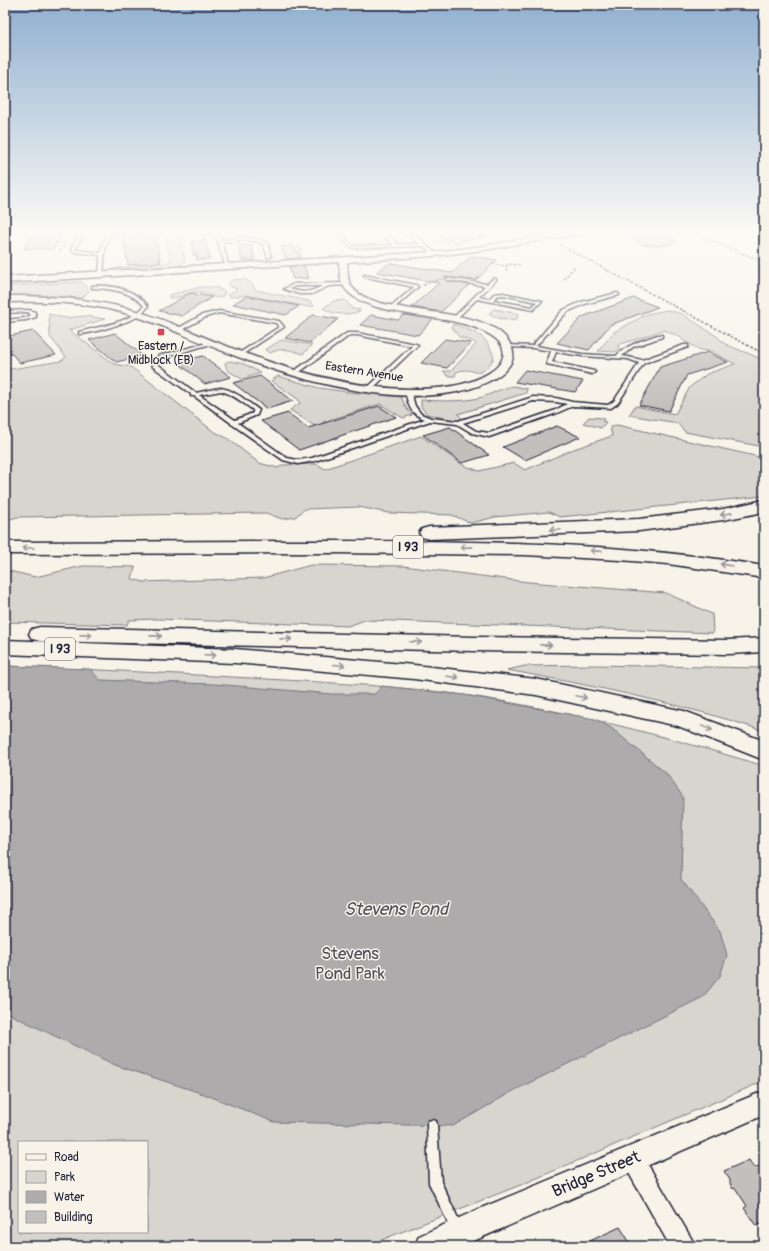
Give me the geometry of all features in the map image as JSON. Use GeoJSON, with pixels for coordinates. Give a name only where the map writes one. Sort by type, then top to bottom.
{"type":"FeatureCollection","features":[{"type":"Feature","properties":{"kind":"highway"},"geometry":{"type":"LineString","coordinates":[[51,548],[466,531],[607,528],[692,520],[764,506]]}},
{"type":"Feature","properties":{"kind":"highway","name":"I 93"},"geometry":{"type":"LineString","coordinates":[[5,548],[441,547],[572,550],[713,563],[764,572]]}},
{"type":"Feature","properties":{"kind":"highway"},"geometry":{"type":"LineString","coordinates":[[5,634],[116,643],[474,644],[728,647],[764,645]]}},
{"type":"Feature","properties":{"kind":"highway","name":"I 93"},"geometry":{"type":"LineString","coordinates":[[5,647],[116,643],[235,656],[414,672],[536,687],[684,719],[764,751]]}},
{"type":"Feature","properties":{"kind":"street"},"geometry":{"type":"LineString","coordinates":[[350,289],[360,297],[374,303],[393,308],[456,318],[473,323],[495,333],[507,346]]}},
{"type":"Feature","properties":{"kind":"street","name":"Eastern Avenue"},"geometry":{"type":"LineString","coordinates":[[5,300],[55,300],[84,302],[107,306],[138,314],[240,355],[296,373],[369,389],[408,392],[449,390],[470,385],[485,380],[504,366],[508,356],[507,346]]}},
{"type":"Feature","properties":{"kind":"street","name":"Bridge Street"},"geometry":{"type":"LineString","coordinates":[[429,1246],[764,1103]]}},
{"type":"Feature","properties":{"kind":"street"},"geometry":{"type":"LineString","coordinates":[[632,1159],[684,1246]]}},
{"type":"Feature","properties":{"kind":"lane"},"geometry":{"type":"LineString","coordinates":[[81,333],[117,323],[146,309],[146,306],[141,300],[120,290],[112,289]]}},
{"type":"Feature","properties":{"kind":"lane"},"geometry":{"type":"LineString","coordinates":[[287,289],[299,293],[312,293],[319,289]]}},
{"type":"Feature","properties":{"kind":"lane"},"geometry":{"type":"LineString","coordinates":[[393,308],[413,289]]}},
{"type":"Feature","properties":{"kind":"lane"},"geometry":{"type":"LineString","coordinates":[[456,318],[484,289]]}},
{"type":"Feature","properties":{"kind":"lane"},"geometry":{"type":"LineString","coordinates":[[476,298],[533,309],[540,301],[503,294],[496,295],[490,300]]}},
{"type":"Feature","properties":{"kind":"lane"},"geometry":{"type":"LineString","coordinates":[[533,347],[565,311],[617,294]]}},
{"type":"Feature","properties":{"kind":"lane"},"geometry":{"type":"LineString","coordinates":[[5,312],[29,311],[33,313],[34,316],[26,319],[5,321]]}},
{"type":"Feature","properties":{"kind":"lane"},"geometry":{"type":"LineString","coordinates":[[177,330],[214,312],[277,322],[282,327],[240,355]]}},
{"type":"Feature","properties":{"kind":"lane"},"geometry":{"type":"LineString","coordinates":[[296,373],[348,334],[357,334],[416,344],[369,389]]}},
{"type":"Feature","properties":{"kind":"lane"},"geometry":{"type":"LineString","coordinates":[[618,357],[629,347],[660,336]]}},
{"type":"Feature","properties":{"kind":"lane"},"geometry":{"type":"LineString","coordinates":[[209,343],[160,357],[153,362],[154,365],[193,395],[285,459],[298,462],[313,460],[430,419]]}},
{"type":"Feature","properties":{"kind":"lane"},"geometry":{"type":"LineString","coordinates":[[507,346],[533,347],[582,355],[618,357],[642,362],[686,346]]}},
{"type":"Feature","properties":{"kind":"lane"},"geometry":{"type":"LineString","coordinates":[[554,350],[549,363],[592,372]]}},
{"type":"Feature","properties":{"kind":"lane"},"geometry":{"type":"LineString","coordinates":[[458,423],[533,399],[556,400],[572,404],[602,407],[613,406],[642,362]]}},
{"type":"Feature","properties":{"kind":"lane"},"geometry":{"type":"LineString","coordinates":[[193,395],[213,389],[225,389],[256,410],[255,414],[233,423]]}},
{"type":"Feature","properties":{"kind":"lane"},"geometry":{"type":"LineString","coordinates":[[408,392],[413,410],[416,413],[430,419],[458,423],[474,432],[489,435],[555,412],[572,404]]}},
{"type":"Feature","properties":{"kind":"lane"},"geometry":{"type":"LineString","coordinates":[[432,1125],[435,1183],[459,1233]]}},
{"type":"Feature","properties":{"kind":"path"},"geometry":{"type":"LineString","coordinates":[[643,289],[764,354]]}},
{"type":"Feature","properties":{"kind":"green space"},"geometry":{"type":"Polygon","coordinates":[[[5,289],[88,289],[89,291],[82,298],[42,295],[5,295],[5,289]]]}},
{"type":"Feature","properties":{"kind":"green space"},"geometry":{"type":"Polygon","coordinates":[[[191,289],[220,289],[225,292],[223,296],[216,298],[201,292],[169,298],[169,295],[191,289]]]}},
{"type":"Feature","properties":{"kind":"green space"},"geometry":{"type":"Polygon","coordinates":[[[236,289],[255,289],[309,301],[314,306],[309,307],[246,295],[230,297],[228,295],[236,289]]]}},
{"type":"Feature","properties":{"kind":"green space"},"geometry":{"type":"Polygon","coordinates":[[[345,300],[352,309],[360,311],[350,314],[341,314],[323,308],[334,301],[345,300]]]}},
{"type":"Feature","properties":{"kind":"green space"},"geometry":{"type":"Polygon","coordinates":[[[494,309],[519,314],[516,320],[497,318],[489,313],[494,309]]]}},
{"type":"Feature","properties":{"kind":"green space"},"geometry":{"type":"Polygon","coordinates":[[[667,310],[682,314],[718,337],[725,344],[764,360],[764,447],[685,432],[677,423],[629,415],[635,406],[675,414],[690,387],[707,374],[735,364],[710,351],[700,350],[680,337],[664,330],[618,345],[619,350],[615,352],[598,351],[614,332],[647,314],[667,310]]]}},
{"type":"Feature","properties":{"kind":"green space"},"geometry":{"type":"Polygon","coordinates":[[[49,314],[65,318],[85,316],[105,319],[69,330],[114,364],[131,367],[213,431],[227,438],[259,463],[278,468],[283,465],[317,464],[325,469],[421,436],[463,465],[479,471],[514,463],[525,470],[574,449],[612,436],[610,427],[617,425],[764,458],[764,496],[560,517],[549,512],[495,517],[471,523],[452,515],[388,513],[359,507],[305,509],[295,517],[282,519],[266,513],[17,517],[5,521],[5,370],[61,361],[66,357],[50,337],[49,314]]]}},
{"type":"Feature","properties":{"kind":"green space"},"geometry":{"type":"Polygon","coordinates":[[[453,324],[474,332],[488,344],[494,358],[488,366],[480,372],[463,370],[456,372],[455,376],[448,376],[443,371],[451,371],[476,344],[459,337],[452,327],[453,324]]]}},
{"type":"Feature","properties":{"kind":"green space"},"geometry":{"type":"Polygon","coordinates":[[[281,340],[312,345],[303,354],[286,350],[279,350],[270,353],[265,350],[281,340]]]}},
{"type":"Feature","properties":{"kind":"green space"},"geometry":{"type":"Polygon","coordinates":[[[230,361],[244,364],[261,373],[242,379],[227,370],[225,363],[230,361]]]}},
{"type":"Feature","properties":{"kind":"green space"},"geometry":{"type":"Polygon","coordinates":[[[278,376],[319,388],[401,397],[412,415],[403,418],[380,404],[323,422],[322,424],[339,438],[335,439],[290,410],[300,403],[298,399],[271,381],[278,376]]]}},
{"type":"Feature","properties":{"kind":"green space"},"geometry":{"type":"Polygon","coordinates":[[[514,386],[527,389],[526,393],[458,414],[464,421],[457,421],[427,414],[421,407],[421,400],[450,401],[472,399],[484,397],[505,388],[514,386]]]}},
{"type":"Feature","properties":{"kind":"green space"},"geometry":{"type":"Polygon","coordinates":[[[589,417],[603,418],[604,419],[602,421],[606,422],[601,428],[583,423],[589,417]]]}},
{"type":"Feature","properties":{"kind":"green space"},"geometry":{"type":"Polygon","coordinates":[[[311,565],[403,566],[528,582],[666,593],[712,614],[713,633],[365,620],[348,626],[157,619],[129,620],[127,625],[5,622],[5,570],[35,577],[83,566],[135,567],[132,579],[144,582],[263,578],[311,565]]]}},
{"type":"Feature","properties":{"kind":"green space"},"geometry":{"type":"Polygon","coordinates":[[[592,665],[764,668],[764,731],[669,704],[604,689],[507,670],[525,666],[592,665]]]}},
{"type":"Feature","properties":{"kind":"green space","name":"Stevens Pond"},"geometry":{"type":"Polygon","coordinates":[[[5,666],[341,683],[415,689],[464,695],[578,716],[653,734],[764,766],[764,1081],[523,1184],[366,1246],[5,1246],[5,666]]]}},
{"type":"Feature","properties":{"kind":"water","name":"Stevens Pond"},"geometry":{"type":"Polygon","coordinates":[[[5,666],[90,669],[100,680],[214,684],[332,694],[375,694],[382,686],[464,695],[595,719],[610,727],[666,773],[683,797],[681,879],[720,931],[727,955],[720,976],[703,997],[515,1090],[453,1126],[274,1122],[204,1094],[115,1065],[5,1012],[5,666]]]}},
{"type":"Feature","properties":{"kind":"building"},"geometry":{"type":"Polygon","coordinates":[[[432,289],[464,289],[441,312],[412,307],[432,289]]]}},
{"type":"Feature","properties":{"kind":"building"},"geometry":{"type":"Polygon","coordinates":[[[190,293],[212,297],[182,316],[159,311],[190,293]]]}},
{"type":"Feature","properties":{"kind":"building"},"geometry":{"type":"Polygon","coordinates":[[[246,296],[299,306],[286,315],[233,304],[246,296]]]}},
{"type":"Feature","properties":{"kind":"building"},"geometry":{"type":"Polygon","coordinates":[[[634,298],[658,307],[610,325],[589,350],[557,343],[582,317],[634,298]]]}},
{"type":"Feature","properties":{"kind":"building"},"geometry":{"type":"Polygon","coordinates":[[[313,315],[338,319],[310,343],[285,338],[313,315]]]}},
{"type":"Feature","properties":{"kind":"building"},"geometry":{"type":"Polygon","coordinates":[[[371,315],[398,320],[404,315],[433,319],[418,335],[360,325],[371,315]]]}},
{"type":"Feature","properties":{"kind":"building"},"geometry":{"type":"Polygon","coordinates":[[[33,331],[56,355],[20,363],[5,346],[5,337],[33,331]]]}},
{"type":"Feature","properties":{"kind":"building"},"geometry":{"type":"Polygon","coordinates":[[[115,333],[143,356],[116,362],[89,340],[115,333]]]}},
{"type":"Feature","properties":{"kind":"building"},"geometry":{"type":"Polygon","coordinates":[[[445,339],[471,343],[447,368],[421,363],[445,339]]]}},
{"type":"Feature","properties":{"kind":"building"},"geometry":{"type":"Polygon","coordinates":[[[708,352],[728,362],[687,375],[669,411],[639,405],[660,367],[708,352]]]}},
{"type":"Feature","properties":{"kind":"building"},"geometry":{"type":"Polygon","coordinates":[[[203,356],[231,377],[205,384],[177,362],[203,356]]]}},
{"type":"Feature","properties":{"kind":"building"},"geometry":{"type":"Polygon","coordinates":[[[525,370],[583,381],[575,392],[515,382],[525,370]]]}},
{"type":"Feature","properties":{"kind":"building"},"geometry":{"type":"Polygon","coordinates":[[[260,376],[293,401],[267,409],[233,383],[260,376]]]}},
{"type":"Feature","properties":{"kind":"building"},"geometry":{"type":"Polygon","coordinates":[[[379,406],[396,417],[299,450],[261,421],[288,413],[308,428],[379,406]]]}},
{"type":"Feature","properties":{"kind":"building"},"geometry":{"type":"Polygon","coordinates":[[[557,426],[580,437],[525,460],[503,447],[557,426]]]}},
{"type":"Feature","properties":{"kind":"building"},"geometry":{"type":"Polygon","coordinates":[[[450,427],[489,455],[462,463],[423,435],[450,427]]]}},
{"type":"Feature","properties":{"kind":"building"},"geometry":{"type":"Polygon","coordinates":[[[749,1160],[754,1168],[759,1166],[764,1172],[764,1223],[756,1226],[744,1208],[747,1206],[736,1189],[732,1188],[730,1180],[724,1171],[749,1160]]]}},
{"type":"Feature","properties":{"kind":"building"},"geometry":{"type":"Polygon","coordinates":[[[620,1227],[632,1246],[579,1246],[620,1227]]]}},
{"type":"Feature","properties":{"kind":"place","name":"Eastern / Midblock (EB)"},"geometry":{"type":"Point","coordinates":[161,332]}},
{"type":"Feature","properties":{"kind":"park label","name":"Stevens Pond Park"},"geometry":{"type":"Point","coordinates":[350,963]}}]}
